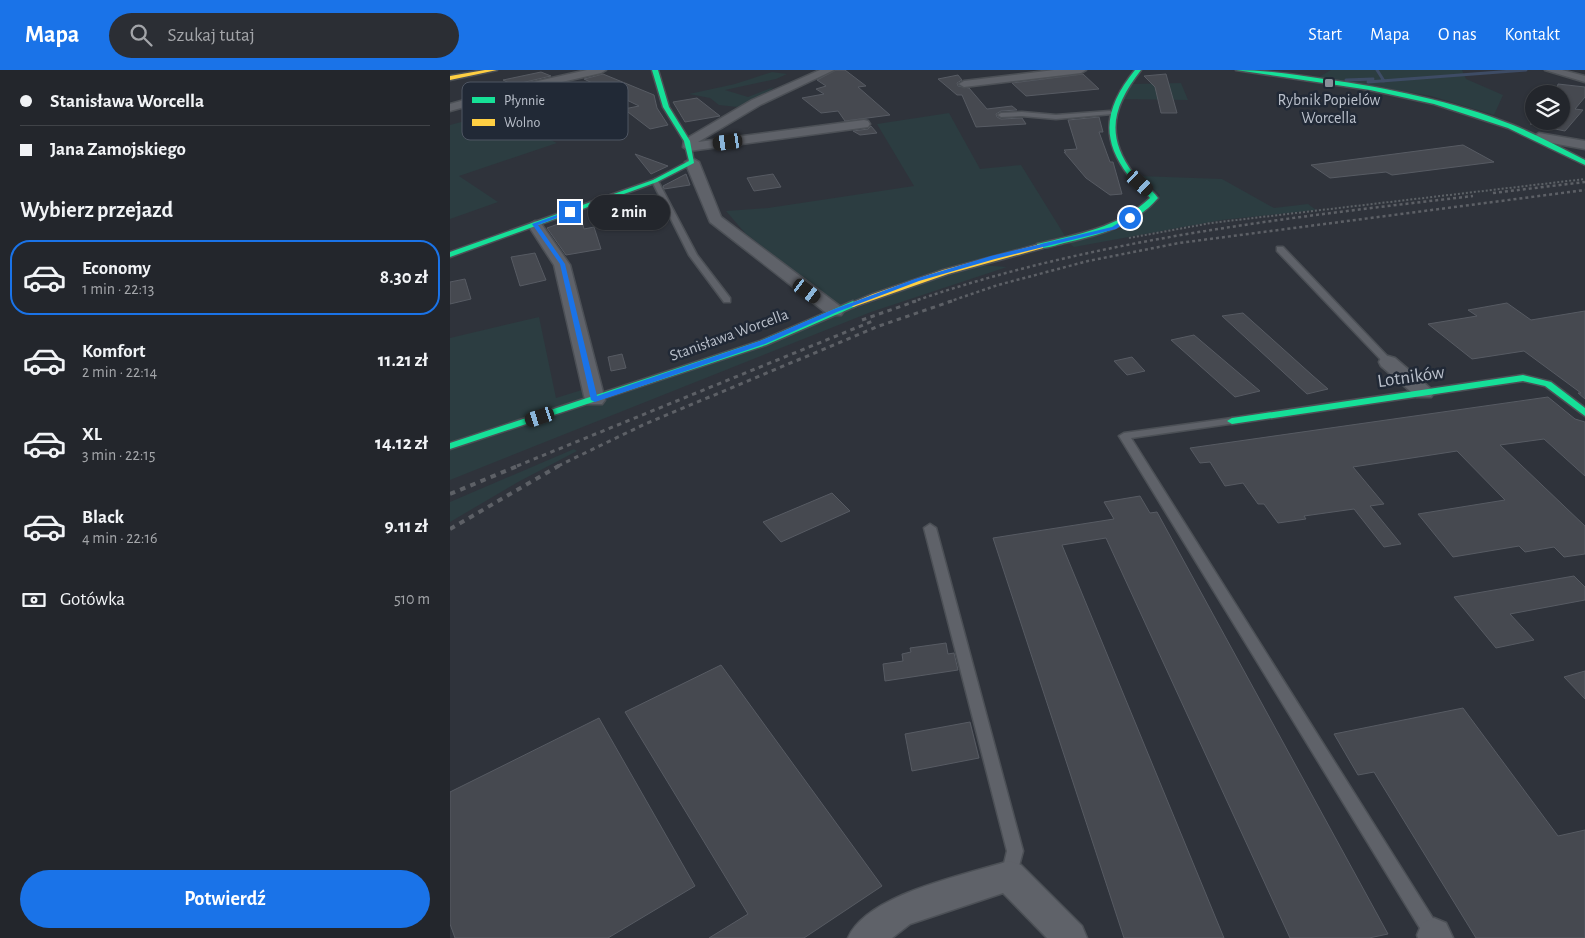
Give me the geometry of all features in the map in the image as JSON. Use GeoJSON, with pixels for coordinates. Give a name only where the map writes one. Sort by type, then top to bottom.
{"type":"FeatureCollection","features":[{"type":"Feature","properties":{"kind":"street"},"geometry":{"type":"LineString","coordinates":[[450,78],[494,70]]}},
{"type":"Feature","properties":{"kind":"street"},"geometry":{"type":"LineString","coordinates":[[547,82],[601,70]]}},
{"type":"Feature","properties":{"kind":"street"},"geometry":{"type":"LineString","coordinates":[[655,70],[666,107],[689,151],[715,219],[835,311]]}},
{"type":"Feature","properties":{"kind":"street"},"geometry":{"type":"LineString","coordinates":[[450,255],[655,181],[689,151],[708,129],[734,112],[780,89],[829,70]]}},
{"type":"Feature","properties":{"kind":"street"},"geometry":{"type":"LineString","coordinates":[[964,84],[1081,70]]}},
{"type":"Feature","properties":{"kind":"street"},"geometry":{"type":"LineString","coordinates":[[1110,113],[1128,80],[1138,70]]}},
{"type":"Feature","properties":{"kind":"street"},"geometry":{"type":"LineString","coordinates":[[1239,70],[1378,88],[1478,112],[1539,138],[1585,163]]}},
{"type":"Feature","properties":{"kind":"street"},"geometry":{"type":"LineString","coordinates":[[1550,70],[1585,79]]}},
{"type":"Feature","properties":{"kind":"street"},"geometry":{"type":"LineString","coordinates":[[450,108],[462,104]]}},
{"type":"Feature","properties":{"kind":"street","name":"Stanisława Worcella"},"geometry":{"type":"LineString","coordinates":[[450,446],[595,400],[763,343],[835,311],[917,280],[1114,228],[1146,207],[1154,198],[1131,174],[1120,155],[1111,134],[1110,113]]}},
{"type":"Feature","properties":{"kind":"street"},"geometry":{"type":"LineString","coordinates":[[689,151],[864,124]]}},
{"type":"Feature","properties":{"kind":"street"},"geometry":{"type":"LineString","coordinates":[[708,129],[744,125]]}},
{"type":"Feature","properties":{"kind":"street"},"geometry":{"type":"LineString","coordinates":[[1539,138],[1585,145]]}},
{"type":"Feature","properties":{"kind":"street"},"geometry":{"type":"LineString","coordinates":[[535,224],[562,264],[595,400]]}},
{"type":"Feature","properties":{"kind":"street"},"geometry":{"type":"LineString","coordinates":[[1388,362],[1424,393]]}},
{"type":"Feature","properties":{"kind":"street","name":"Lotników"},"geometry":{"type":"LineString","coordinates":[[1232,422],[1523,378],[1548,384],[1585,413]]}},
{"type":"Feature","properties":{"kind":"street"},"geometry":{"type":"LineString","coordinates":[[865,938],[900,911],[1008,876],[1070,938]]}},
{"type":"Feature","properties":{"kind":"lane"},"geometry":{"type":"LineString","coordinates":[[1463,115],[1478,112]]}},
{"type":"Feature","properties":{"kind":"lane"},"geometry":{"type":"LineString","coordinates":[[1001,115],[1022,114],[1056,117],[1110,113]]}},
{"type":"Feature","properties":{"kind":"lane"},"geometry":{"type":"LineString","coordinates":[[655,181],[693,256],[727,300]]}},
{"type":"Feature","properties":{"kind":"lane"},"geometry":{"type":"LineString","coordinates":[[1280,249],[1388,362]]}},
{"type":"Feature","properties":{"kind":"lane"},"geometry":{"type":"LineString","coordinates":[[1232,422],[1124,436],[1435,937]]}},
{"type":"Feature","properties":{"kind":"lane"},"geometry":{"type":"LineString","coordinates":[[930,528],[1015,851],[1008,876]]}},
{"type":"Feature","properties":{"kind":"path"},"geometry":{"type":"LineString","coordinates":[[1122,240],[1211,223],[1585,179]]}},
{"type":"Feature","properties":{"kind":"shaded area"},"geometry":{"type":"Polygon","coordinates":[[[1331,70],[1462,70],[1466,79],[1503,95],[1494,115],[1431,96],[1319,77],[1331,70]]]}},
{"type":"Feature","properties":{"kind":"shaded area"},"geometry":{"type":"Polygon","coordinates":[[[772,72],[787,74],[776,79],[725,90],[748,97],[774,87],[764,96],[737,107],[719,105],[710,98],[689,94],[735,84],[772,72]]]}},
{"type":"Feature","properties":{"kind":"shaded area"},"geometry":{"type":"Polygon","coordinates":[[[1181,83],[1188,100],[1122,99],[1132,84],[1181,83]]]}},
{"type":"Feature","properties":{"kind":"shaded area"},"geometry":{"type":"Polygon","coordinates":[[[949,113],[980,169],[1021,165],[1065,236],[839,306],[745,233],[726,211],[768,208],[914,186],[877,124],[949,113]]]}},
{"type":"Feature","properties":{"kind":"shaded area"},"geometry":{"type":"Polygon","coordinates":[[[462,122],[462,140],[551,140],[557,143],[459,176],[498,202],[450,219],[450,125],[462,122]]]}},
{"type":"Feature","properties":{"kind":"shaded area"},"geometry":{"type":"Polygon","coordinates":[[[1139,176],[1222,179],[1274,208],[1308,204],[1316,210],[1222,220],[1074,247],[1069,243],[1130,226],[1160,195],[1139,176]]]}},
{"type":"Feature","properties":{"kind":"shaded area"},"geometry":{"type":"Polygon","coordinates":[[[980,265],[1007,267],[871,312],[450,480],[450,338],[539,317],[556,398],[585,389],[598,402],[922,284],[980,265]]]}},
{"type":"Feature","properties":{"kind":"shaded area"},"geometry":{"type":"Polygon","coordinates":[[[574,449],[577,451],[518,482],[450,522],[450,502],[574,449]]]}},
{"type":"Feature","properties":{"kind":"building"},"geometry":{"type":"Polygon","coordinates":[[[836,70],[845,70],[866,86],[858,87],[890,115],[845,121],[838,111],[821,113],[802,98],[824,94],[816,89],[826,86],[817,80],[836,70]]]}},
{"type":"Feature","properties":{"kind":"building"},"geometry":{"type":"Polygon","coordinates":[[[541,72],[551,76],[526,82],[507,82],[503,80],[541,72]]]}},
{"type":"Feature","properties":{"kind":"building"},"geometry":{"type":"Polygon","coordinates":[[[603,74],[622,82],[590,82],[584,79],[603,74]]]}},
{"type":"Feature","properties":{"kind":"building"},"geometry":{"type":"Polygon","coordinates":[[[1083,74],[1099,89],[1026,96],[1012,83],[1083,74]]]}},
{"type":"Feature","properties":{"kind":"building"},"geometry":{"type":"Polygon","coordinates":[[[1166,74],[1177,113],[1161,113],[1155,87],[1144,76],[1166,74]]]}},
{"type":"Feature","properties":{"kind":"building"},"geometry":{"type":"Polygon","coordinates":[[[958,75],[962,80],[957,83],[958,86],[969,88],[987,109],[1012,106],[1017,110],[1001,111],[996,114],[997,117],[1001,119],[1022,118],[1026,124],[976,127],[962,95],[957,95],[938,79],[958,75]]]}},
{"type":"Feature","properties":{"kind":"building"},"geometry":{"type":"Polygon","coordinates":[[[628,84],[654,95],[657,108],[668,125],[650,129],[628,112],[628,108],[639,106],[628,101],[628,84]]]}},
{"type":"Feature","properties":{"kind":"building"},"geometry":{"type":"Polygon","coordinates":[[[1570,85],[1585,87],[1585,97],[1575,109],[1583,110],[1570,125],[1570,85]]]}},
{"type":"Feature","properties":{"kind":"building"},"geometry":{"type":"Polygon","coordinates":[[[697,98],[720,116],[685,122],[673,102],[697,98]]]}},
{"type":"Feature","properties":{"kind":"building"},"geometry":{"type":"Polygon","coordinates":[[[1099,117],[1103,132],[1099,132],[1110,162],[1113,162],[1122,194],[1110,195],[1086,178],[1064,152],[1066,152],[1064,150],[1077,149],[1068,120],[1099,117]]]}},
{"type":"Feature","properties":{"kind":"building"},"geometry":{"type":"Polygon","coordinates":[[[871,126],[877,133],[860,135],[853,131],[868,129],[871,126]]]}},
{"type":"Feature","properties":{"kind":"building"},"geometry":{"type":"Polygon","coordinates":[[[1463,145],[1494,162],[1392,175],[1386,172],[1330,178],[1311,165],[1463,145]]]}},
{"type":"Feature","properties":{"kind":"building"},"geometry":{"type":"Polygon","coordinates":[[[635,154],[668,166],[651,174],[635,154]]]}},
{"type":"Feature","properties":{"kind":"building"},"geometry":{"type":"Polygon","coordinates":[[[686,174],[690,185],[664,189],[663,186],[686,174]]]}},
{"type":"Feature","properties":{"kind":"building"},"geometry":{"type":"Polygon","coordinates":[[[773,174],[781,187],[754,191],[747,178],[773,174]]]}},
{"type":"Feature","properties":{"kind":"building"},"geometry":{"type":"Polygon","coordinates":[[[575,218],[582,221],[584,229],[594,227],[601,249],[566,255],[547,228],[575,218]]]}},
{"type":"Feature","properties":{"kind":"building"},"geometry":{"type":"Polygon","coordinates":[[[535,253],[546,280],[520,286],[511,257],[535,253]]]}},
{"type":"Feature","properties":{"kind":"building"},"geometry":{"type":"Polygon","coordinates":[[[465,279],[471,299],[450,304],[450,282],[465,279]]]}},
{"type":"Feature","properties":{"kind":"building"},"geometry":{"type":"Polygon","coordinates":[[[1507,303],[1531,320],[1585,311],[1585,399],[1578,393],[1581,393],[1524,351],[1472,359],[1428,324],[1477,316],[1468,310],[1507,303]]]}},
{"type":"Feature","properties":{"kind":"building"},"geometry":{"type":"Polygon","coordinates":[[[1243,313],[1328,389],[1307,394],[1222,316],[1243,313]]]}},
{"type":"Feature","properties":{"kind":"building"},"geometry":{"type":"Polygon","coordinates":[[[1194,335],[1260,391],[1235,397],[1171,340],[1194,335]]]}},
{"type":"Feature","properties":{"kind":"building"},"geometry":{"type":"Polygon","coordinates":[[[622,354],[626,368],[611,371],[608,357],[622,354]]]}},
{"type":"Feature","properties":{"kind":"building"},"geometry":{"type":"Polygon","coordinates":[[[1132,357],[1145,371],[1127,375],[1114,361],[1132,357]]]}},
{"type":"Feature","properties":{"kind":"building"},"geometry":{"type":"Polygon","coordinates":[[[1548,397],[1575,419],[1585,422],[1585,476],[1544,439],[1500,445],[1585,526],[1585,554],[1564,557],[1554,547],[1525,552],[1519,546],[1453,557],[1418,514],[1505,500],[1457,451],[1353,467],[1384,504],[1370,506],[1401,544],[1384,547],[1354,509],[1304,516],[1306,519],[1278,523],[1264,504],[1258,504],[1243,483],[1225,486],[1210,462],[1200,463],[1190,448],[1548,397]]]}},
{"type":"Feature","properties":{"kind":"building"},"geometry":{"type":"Polygon","coordinates":[[[832,493],[850,511],[781,542],[763,522],[832,493]]]}},
{"type":"Feature","properties":{"kind":"building"},"geometry":{"type":"Polygon","coordinates":[[[1140,496],[1150,513],[1157,512],[1388,934],[1369,938],[1290,938],[1106,538],[1062,545],[1224,938],[1124,938],[993,538],[1114,519],[1104,502],[1140,496]]]}},
{"type":"Feature","properties":{"kind":"building"},"geometry":{"type":"Polygon","coordinates":[[[1574,576],[1585,587],[1585,600],[1510,614],[1534,640],[1496,648],[1454,597],[1574,576]]]}},
{"type":"Feature","properties":{"kind":"building"},"geometry":{"type":"Polygon","coordinates":[[[946,643],[948,654],[954,653],[958,670],[885,681],[883,664],[903,661],[902,654],[911,652],[910,648],[946,643]]]}},
{"type":"Feature","properties":{"kind":"building"},"geometry":{"type":"Polygon","coordinates":[[[721,665],[882,886],[804,938],[709,938],[748,914],[625,712],[721,665]]]}},
{"type":"Feature","properties":{"kind":"building"},"geometry":{"type":"Polygon","coordinates":[[[1585,671],[1585,699],[1564,677],[1585,671]]]}},
{"type":"Feature","properties":{"kind":"building"},"geometry":{"type":"Polygon","coordinates":[[[1463,708],[1558,836],[1585,830],[1585,938],[1476,938],[1374,772],[1358,775],[1334,734],[1463,708]]]}},
{"type":"Feature","properties":{"kind":"building"},"geometry":{"type":"Polygon","coordinates":[[[599,718],[695,886],[608,938],[455,938],[450,924],[450,792],[599,718]]]}},
{"type":"Feature","properties":{"kind":"building"},"geometry":{"type":"Polygon","coordinates":[[[970,722],[979,758],[912,771],[905,734],[970,722]]]}},
{"type":"Feature","properties":{"kind":"waterway"},"geometry":{"type":"LineString","coordinates":[[1377,70],[1384,81]]}},
{"type":"Feature","properties":{"kind":"waterway"},"geometry":{"type":"LineString","coordinates":[[1384,81],[1526,70]]}},
{"type":"Feature","properties":{"kind":"waterway"},"geometry":{"type":"LineString","coordinates":[[1346,80],[1373,79]]}},
{"type":"Feature","properties":{"kind":"waterway"},"geometry":{"type":"LineString","coordinates":[[1368,82],[1384,81]]}},
{"type":"Feature","properties":{"kind":"railway"},"geometry":{"type":"LineString","coordinates":[[1493,193],[1585,182]]}},
{"type":"Feature","properties":{"kind":"railway"},"geometry":{"type":"LineString","coordinates":[[948,302],[998,285],[1088,261],[1179,243],[1585,190]]}},
{"type":"Feature","properties":{"kind":"railway"},"geometry":{"type":"LineString","coordinates":[[912,302],[980,280],[1049,262],[1119,247],[1260,223],[1473,196]]}},
{"type":"Feature","properties":{"kind":"railway"},"geometry":{"type":"LineString","coordinates":[[862,320],[916,301]]}},
{"type":"Feature","properties":{"kind":"railway"},"geometry":{"type":"LineString","coordinates":[[560,465],[645,424],[879,326],[952,301]]}},
{"type":"Feature","properties":{"kind":"railway"},"geometry":{"type":"LineString","coordinates":[[517,466],[873,321]]}},
{"type":"Feature","properties":{"kind":"railway"},"geometry":{"type":"LineString","coordinates":[[450,494],[520,465]]}},
{"type":"Feature","properties":{"kind":"railway"},"geometry":{"type":"LineString","coordinates":[[450,529],[560,465]]}},
{"type":"Feature","properties":{"kind":"traffic: fast"},"geometry":{"type":"LineString","coordinates":[[450,255],[655,181],[692,162],[687,141],[666,107],[655,70]]}},
{"type":"Feature","properties":{"kind":"traffic: fast"},"geometry":{"type":"LineString","coordinates":[[1040,246],[1102,231],[1129,218],[1154,198],[1133,177],[1121,159],[1112,133],[1112,120],[1120,95],[1138,70]]}},
{"type":"Feature","properties":{"kind":"traffic: fast"},"geometry":{"type":"LineString","coordinates":[[1239,70],[1370,88],[1435,102],[1510,126],[1585,163]]}},
{"type":"Feature","properties":{"kind":"traffic: fast"},"geometry":{"type":"LineString","coordinates":[[450,446],[763,343],[853,304]]}},
{"type":"Feature","properties":{"kind":"traffic: fast"},"geometry":{"type":"LineString","coordinates":[[1232,421],[1523,378],[1548,384],[1585,413]]}},
{"type":"Feature","properties":{"kind":"traffic: slow"},"geometry":{"type":"LineString","coordinates":[[450,78],[494,70]]}},
{"type":"Feature","properties":{"kind":"traffic: slow"},"geometry":{"type":"LineString","coordinates":[[853,304],[945,272],[1040,246]]}},
{"type":"Feature","properties":{"kind":"place","name":"Rybnik Popielów Worcella"},"geometry":{"type":"Point","coordinates":[1329,83]}},
{"type":"Feature","properties":{"kind":"route"},"geometry":{"type":"LineString","coordinates":[[570,212],[535,224],[562,264],[595,400],[763,343],[835,311],[917,280],[994,257],[1114,228],[1130,218]]}}]}
